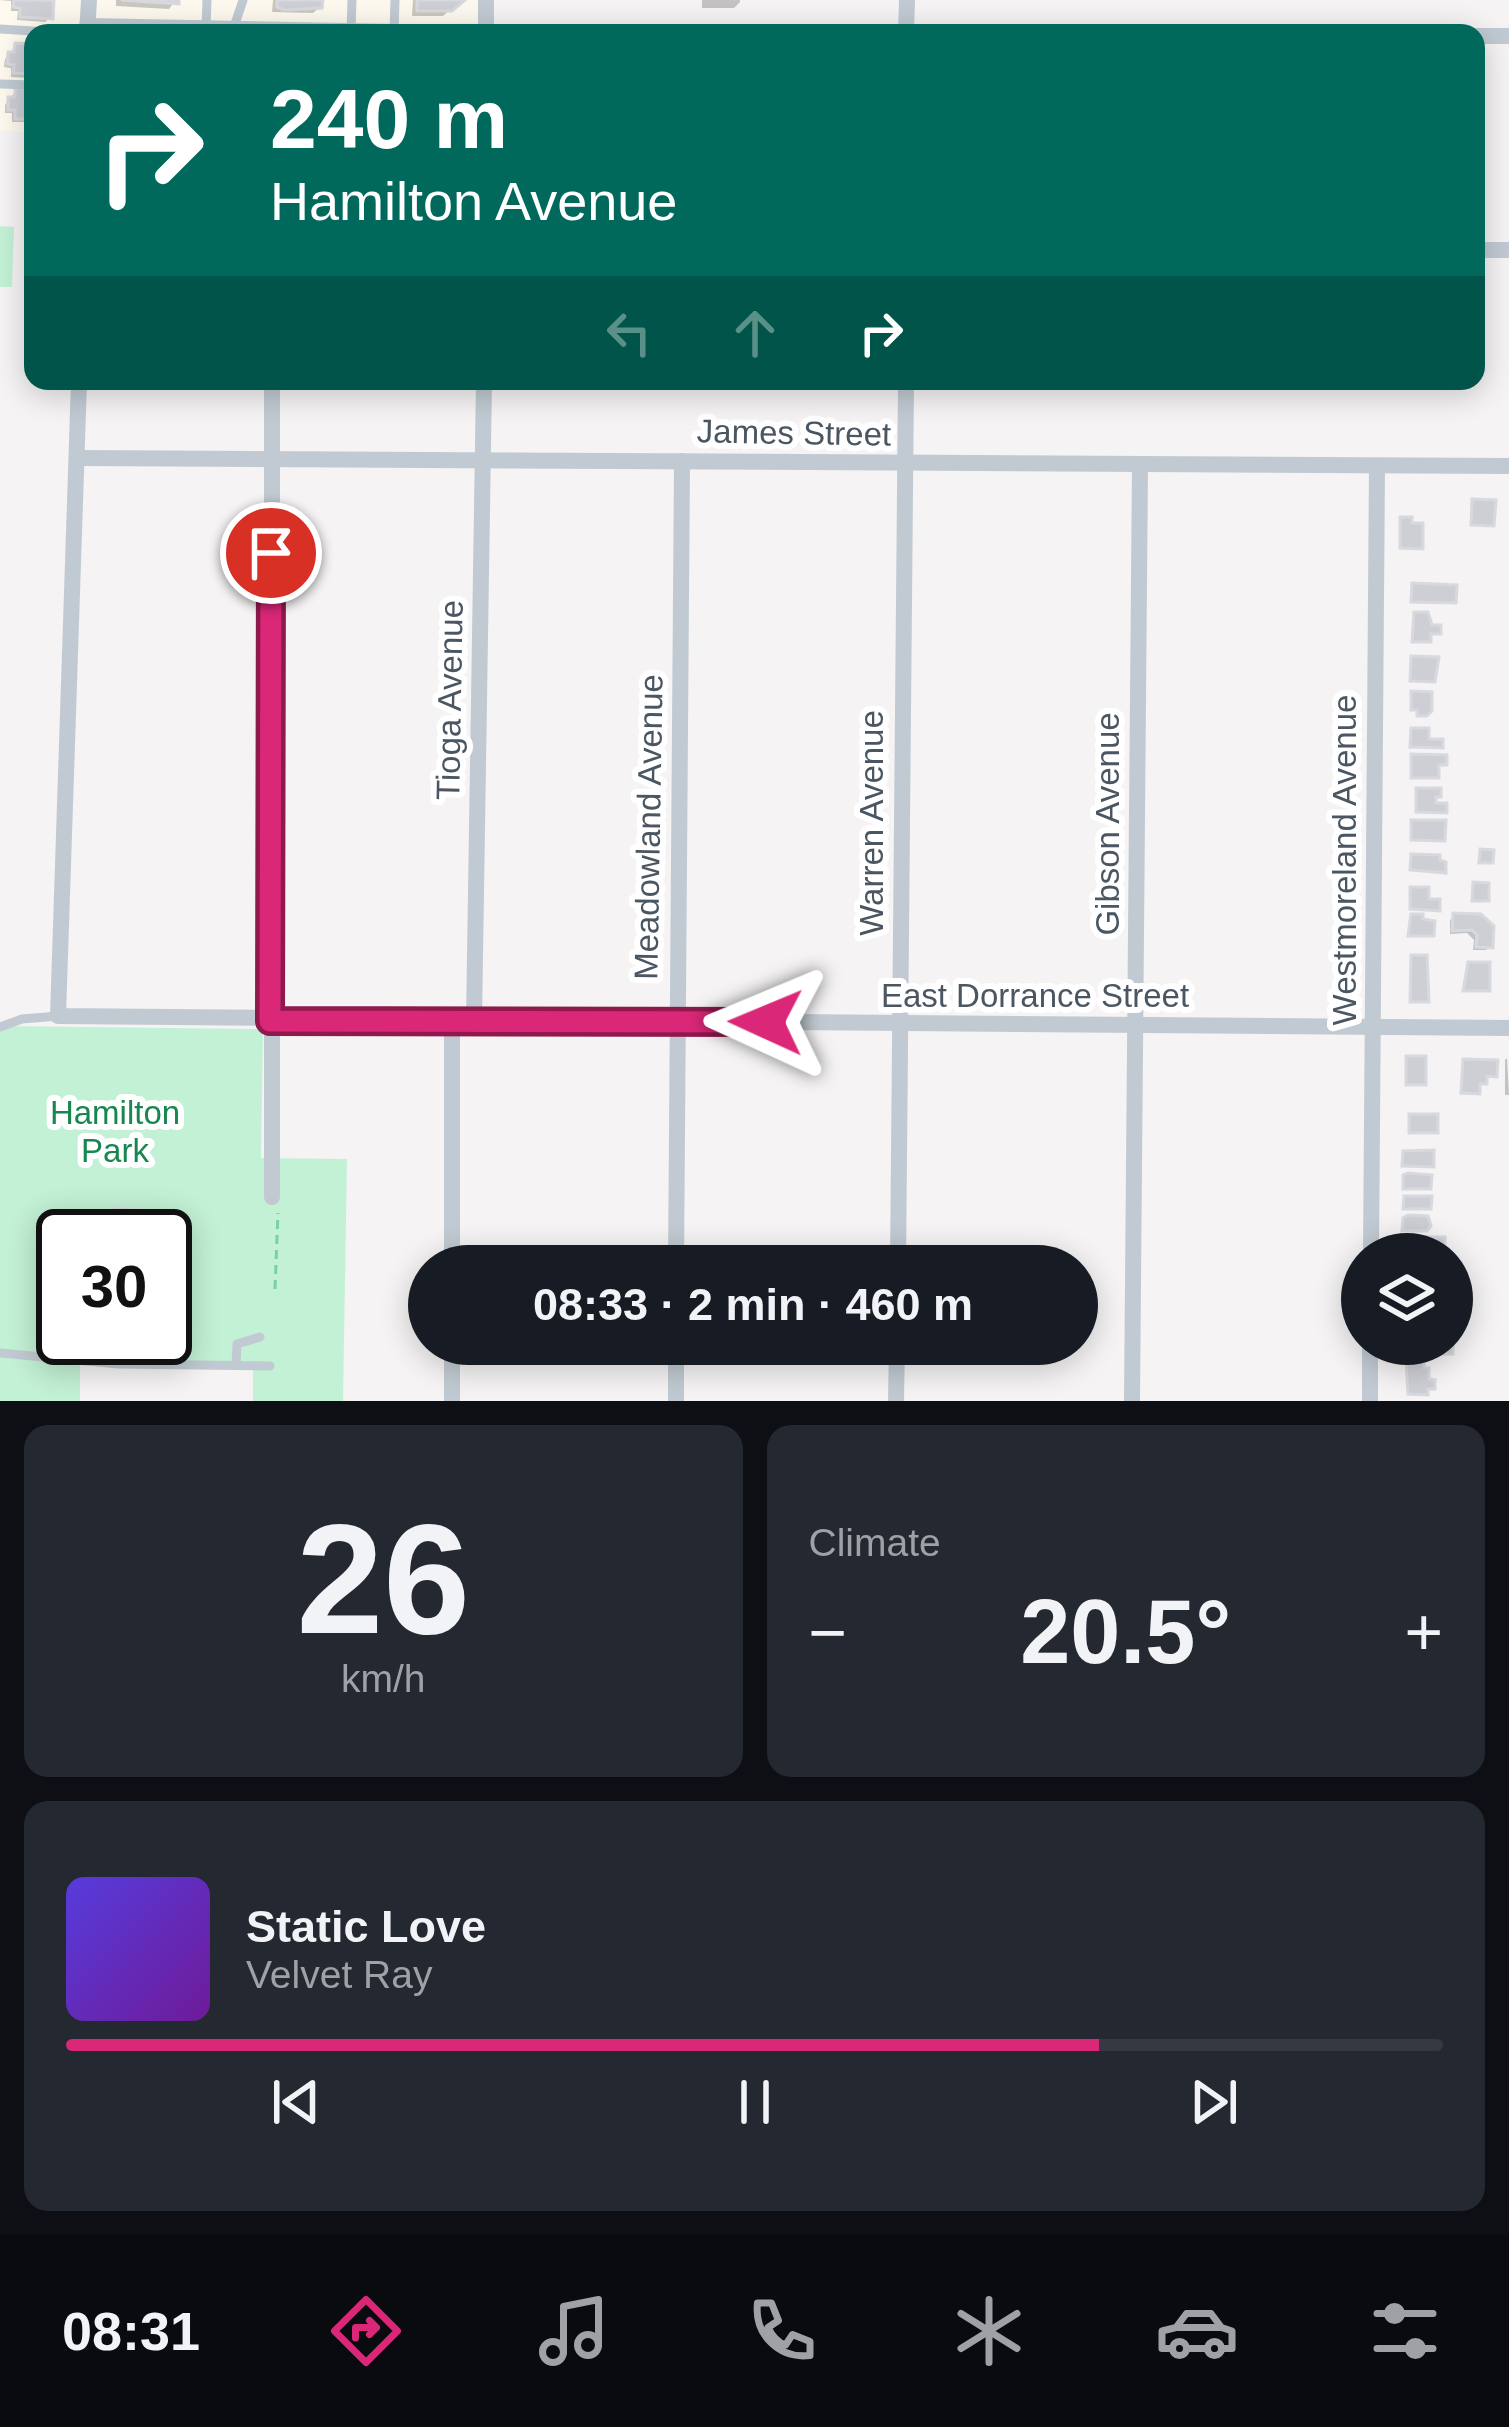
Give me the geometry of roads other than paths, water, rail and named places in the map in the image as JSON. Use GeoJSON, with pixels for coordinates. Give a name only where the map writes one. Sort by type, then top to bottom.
{"type":"FeatureCollection","features":[{"type":"Feature","properties":{"kind":"street"},"geometry":{"type":"LineString","coordinates":[[58,1016],[79,390]]}},
{"type":"Feature","properties":{"kind":"street"},"geometry":{"type":"LineString","coordinates":[[272,390],[272,1197]]}},
{"type":"Feature","properties":{"kind":"street","name":"Tioga Avenue"},"geometry":{"type":"LineString","coordinates":[[474,1020],[484,390]]}},
{"type":"Feature","properties":{"kind":"street","name":"Warren Avenue"},"geometry":{"type":"LineString","coordinates":[[898,1245],[905,390]]}},
{"type":"Feature","properties":{"kind":"street","name":"James Street"},"geometry":{"type":"LineString","coordinates":[[77,458],[1509,466]]}},
{"type":"Feature","properties":{"kind":"street","name":"Meadowland Avenue"},"geometry":{"type":"LineString","coordinates":[[676,1245],[682,461]]}},
{"type":"Feature","properties":{"kind":"street","name":"Gibson Avenue"},"geometry":{"type":"LineString","coordinates":[[1132,1401],[1140,464]]}},
{"type":"Feature","properties":{"kind":"street","name":"Westmoreland Avenue"},"geometry":{"type":"LineString","coordinates":[[1371,1233],[1378,466]]}},
{"type":"Feature","properties":{"kind":"street","name":"East Dorrance Street"},"geometry":{"type":"LineString","coordinates":[[58,1016],[1509,1028]]}},
{"type":"Feature","properties":{"kind":"street"},"geometry":{"type":"LineString","coordinates":[[452,1020],[452,1245]]}},
{"type":"Feature","properties":{"kind":"street"},"geometry":{"type":"LineString","coordinates":[[452,1365],[452,1401]]}},
{"type":"Feature","properties":{"kind":"street"},"geometry":{"type":"LineString","coordinates":[[676,1365],[676,1401]]}},
{"type":"Feature","properties":{"kind":"street"},"geometry":{"type":"LineString","coordinates":[[896,1401],[897,1365]]}},
{"type":"Feature","properties":{"kind":"street"},"geometry":{"type":"LineString","coordinates":[[1370,1365],[1370,1401]]}},
{"type":"Feature","properties":{"kind":"lane"},"geometry":{"type":"LineString","coordinates":[[0,1027],[22,1019],[58,1016]]}},
{"type":"Feature","properties":{"kind":"lane"},"geometry":{"type":"LineString","coordinates":[[236,1365],[237,1344],[260,1337]]}},
{"type":"Feature","properties":{"kind":"lane"},"geometry":{"type":"LineString","coordinates":[[0,1353],[159,1365],[270,1366]]}},
{"type":"Feature","properties":{"kind":"park label","name":"Hamilton Park"},"geometry":{"type":"Point","coordinates":[115,1131]}}]}
